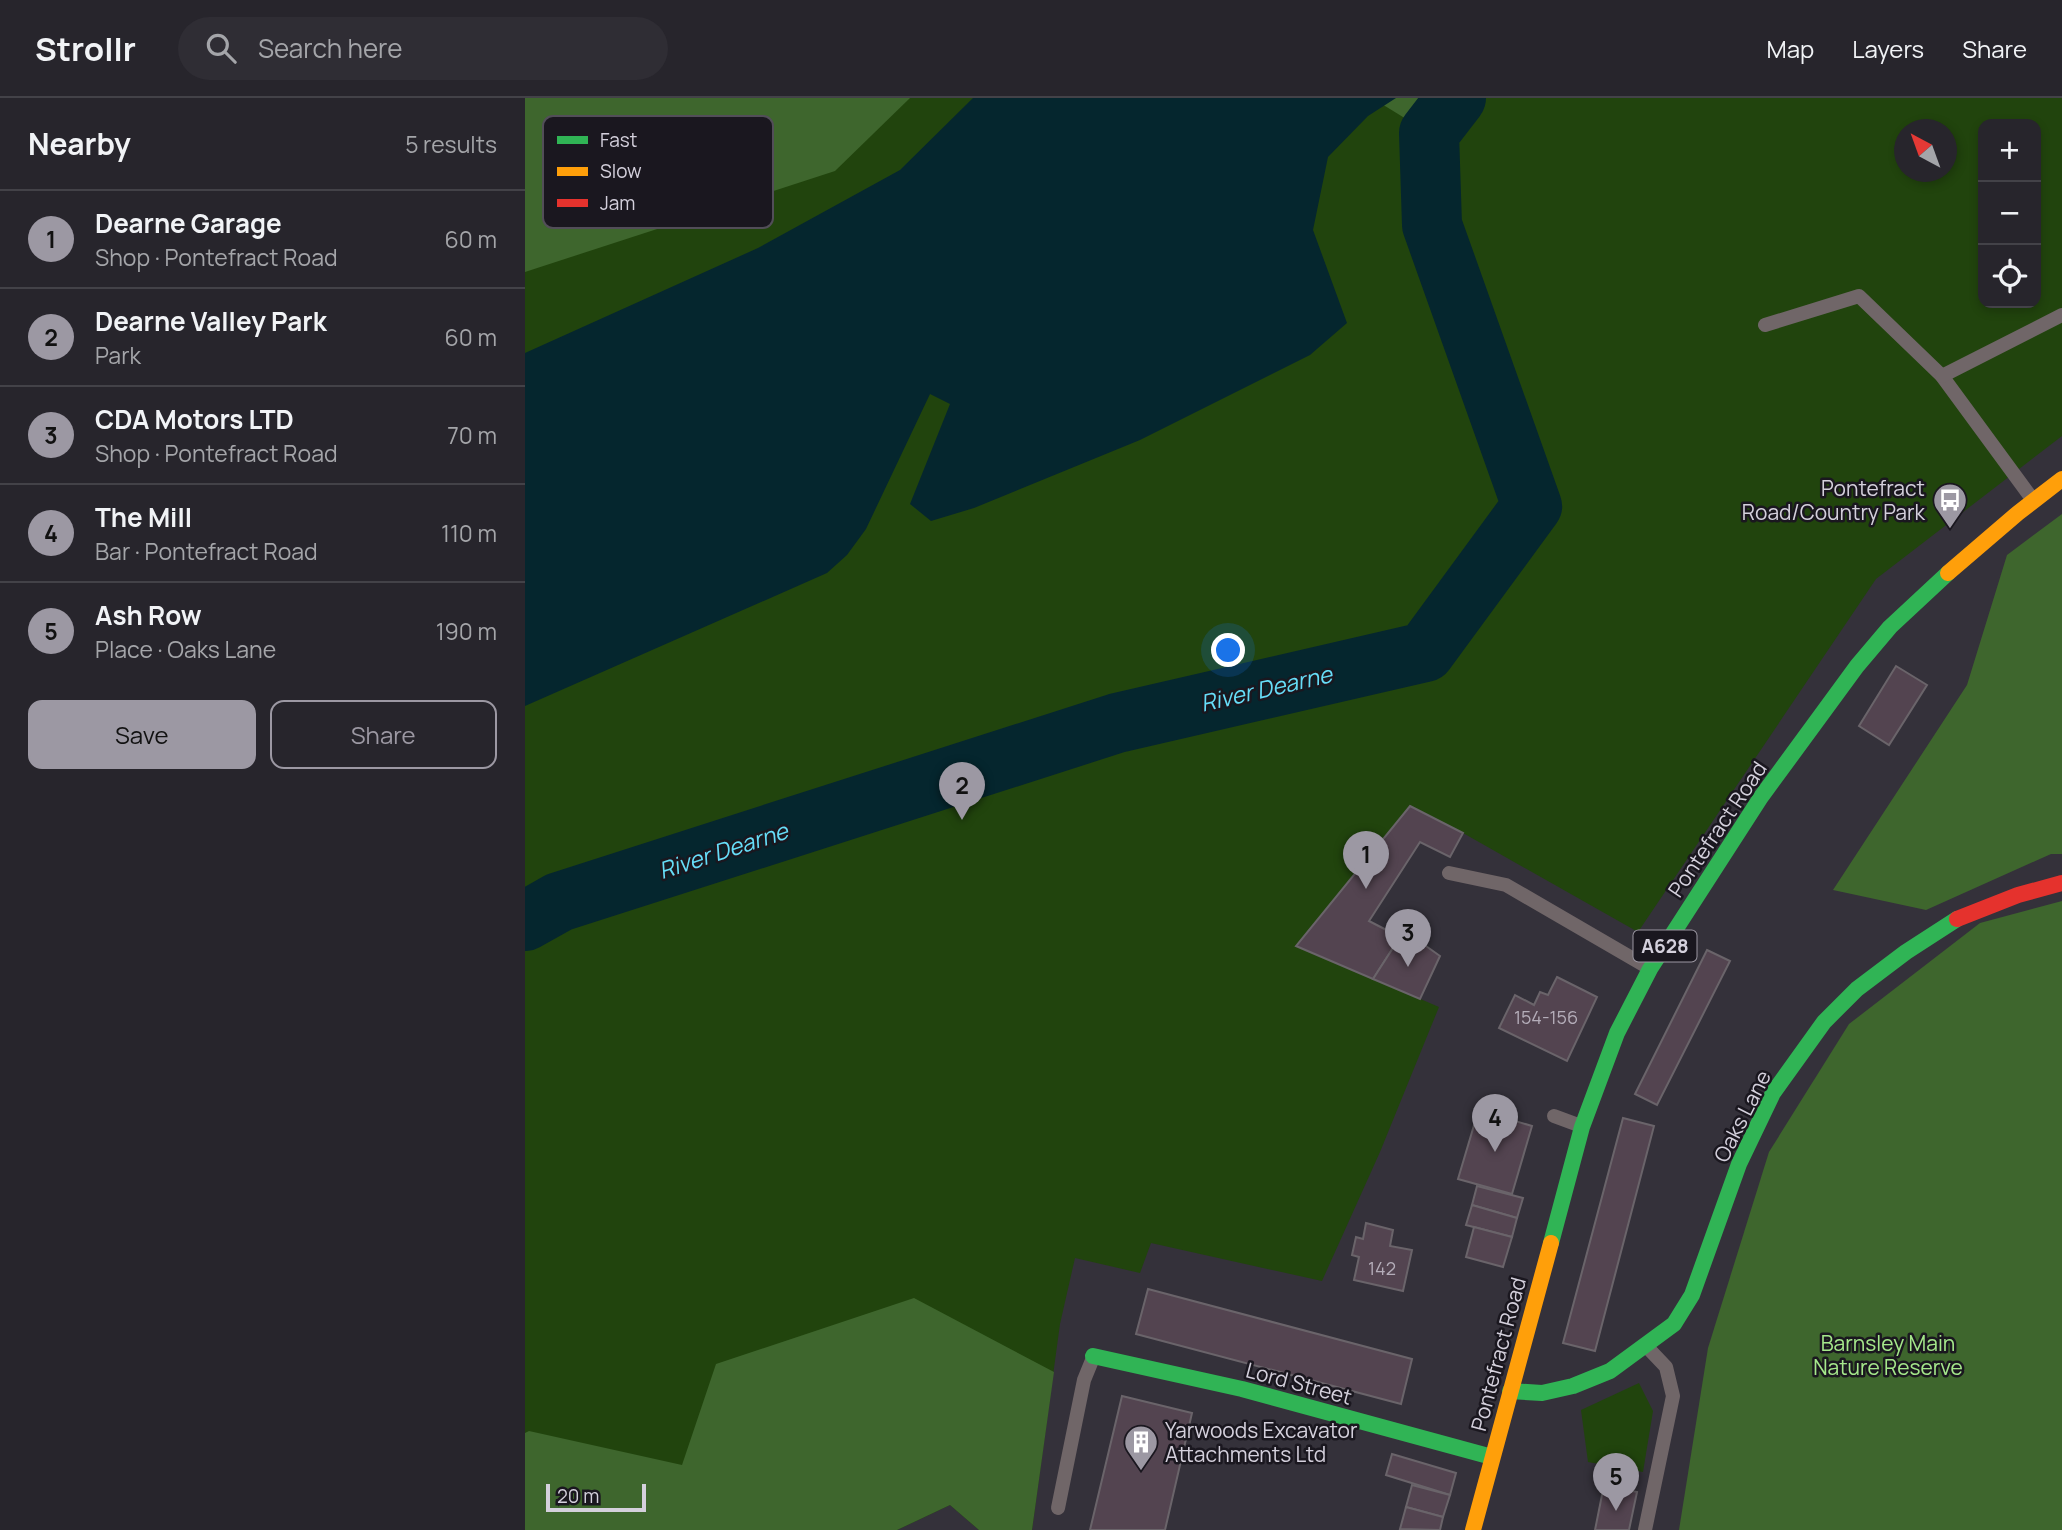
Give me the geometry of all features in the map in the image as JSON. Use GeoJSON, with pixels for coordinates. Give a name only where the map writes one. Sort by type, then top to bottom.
{"type":"FeatureCollection","features":[{"type":"Feature","properties":{"kind":"main road","name":"Pontefract Road"},"geometry":{"type":"LineString","coordinates":[[1473,1530],[1582,1127],[1617,1032],[1650,969],[1761,797],[1857,666],[1889,627],[1948,573],[2062,479]]}},
{"type":"Feature","properties":{"kind":"main road","name":"Oaks Lane"},"geometry":{"type":"LineString","coordinates":[[1510,1391],[1542,1393],[1573,1386],[1610,1371],[1674,1324],[1692,1295],[1739,1164],[1773,1093],[1824,1022],[1857,989],[1906,952],[1961,917],[2018,895],[2062,883]]}},
{"type":"Feature","properties":{"kind":"main road","name":"Lord Street"},"geometry":{"type":"LineString","coordinates":[[1093,1356],[1242,1389],[1492,1457]]}},
{"type":"Feature","properties":{"kind":"lane"},"geometry":{"type":"LineString","coordinates":[[1765,325],[1859,296],[1942,376],[2034,501]]}},
{"type":"Feature","properties":{"kind":"lane"},"geometry":{"type":"LineString","coordinates":[[1942,376],[2062,314]]}},
{"type":"Feature","properties":{"kind":"lane"},"geometry":{"type":"LineString","coordinates":[[1449,873],[1506,885],[1650,969]]}},
{"type":"Feature","properties":{"kind":"lane"},"geometry":{"type":"LineString","coordinates":[[1554,1116],[1582,1127]]}},
{"type":"Feature","properties":{"kind":"lane"},"geometry":{"type":"LineString","coordinates":[[1645,1530],[1673,1396],[1667,1367],[1646,1347]]}},
{"type":"Feature","properties":{"kind":"lane"},"geometry":{"type":"LineString","coordinates":[[1058,1508],[1084,1380],[1093,1356]]}},
{"type":"Feature","properties":{"kind":"green space"},"geometry":{"type":"Polygon","coordinates":[[[525,98],[2062,98],[2062,436],[1876,579],[1638,932],[1463,833],[1410,807],[1297,946],[1439,1007],[1380,1152],[1322,1281],[1151,1243],[1140,1273],[1075,1258],[1060,1324],[1032,1530],[979,1530],[950,1505],[897,1530],[525,1530],[525,98]]]}},
{"type":"Feature","properties":{"kind":"green space"},"geometry":{"type":"Polygon","coordinates":[[[525,98],[910,98],[835,171],[773,191],[773,116],[543,116],[543,228],[660,228],[525,272],[525,98]]]}},
{"type":"Feature","properties":{"kind":"green space"},"geometry":{"type":"Polygon","coordinates":[[[1372,98],[1467,98],[1429,133],[1372,98]]]}},
{"type":"Feature","properties":{"kind":"green space"},"geometry":{"type":"Polygon","coordinates":[[[2062,514],[2062,854],[2051,854],[1926,910],[1833,890],[1967,685],[2007,555],[2062,514]]]}},
{"type":"Feature","properties":{"kind":"green space","name":"Barnsley Main Nature Reserve"},"geometry":{"type":"Polygon","coordinates":[[[2062,901],[2062,1530],[1679,1530],[1708,1348],[1769,1152],[1849,1024],[1980,923],[2062,901]]]}},
{"type":"Feature","properties":{"kind":"green space"},"geometry":{"type":"Polygon","coordinates":[[[914,1298],[1054,1372],[1032,1530],[979,1530],[950,1505],[897,1530],[525,1530],[525,1433],[529,1431],[682,1465],[716,1364],[914,1298]]]}},
{"type":"Feature","properties":{"kind":"green space"},"geometry":{"type":"Polygon","coordinates":[[[1639,1383],[1653,1411],[1643,1472],[1588,1462],[1581,1410],[1639,1383]]]}},
{"type":"Feature","properties":{"kind":"water"},"geometry":{"type":"Polygon","coordinates":[[[973,98],[1396,98],[1368,116],[1328,157],[1313,230],[1347,323],[1310,355],[1140,440],[974,508],[931,521],[910,504],[950,404],[930,394],[866,529],[847,555],[827,573],[525,706],[525,353],[758,248],[900,170],[973,98]]]}},
{"type":"Feature","properties":{"kind":"building"},"geometry":{"type":"Polygon","coordinates":[[[1896,666],[1927,685],[1889,745],[1859,726],[1896,666]]]}},
{"type":"Feature","properties":{"kind":"building"},"geometry":{"type":"Polygon","coordinates":[[[1410,806],[1463,833],[1450,857],[1420,842],[1369,921],[1400,937],[1373,979],[1296,946],[1410,806]]]}},
{"type":"Feature","properties":{"kind":"building"},"geometry":{"type":"Polygon","coordinates":[[[1400,937],[1416,939],[1440,956],[1420,999],[1373,979],[1400,937]]]}},
{"type":"Feature","properties":{"kind":"building"},"geometry":{"type":"Polygon","coordinates":[[[1707,950],[1730,961],[1657,1105],[1635,1094],[1707,950]]]}},
{"type":"Feature","properties":{"kind":"building"},"geometry":{"type":"Polygon","coordinates":[[[1557,977],[1597,997],[1567,1061],[1499,1028],[1515,995],[1534,1005],[1540,992],[1548,995],[1557,977]]]}},
{"type":"Feature","properties":{"kind":"building"},"geometry":{"type":"Polygon","coordinates":[[[1488,1113],[1532,1126],[1512,1194],[1458,1179],[1475,1122],[1485,1124],[1488,1113]]]}},
{"type":"Feature","properties":{"kind":"building"},"geometry":{"type":"Polygon","coordinates":[[[1623,1118],[1654,1126],[1595,1351],[1563,1343],[1623,1118]]]}},
{"type":"Feature","properties":{"kind":"building"},"geometry":{"type":"Polygon","coordinates":[[[1477,1186],[1523,1198],[1517,1218],[1472,1205],[1477,1186]]]}},
{"type":"Feature","properties":{"kind":"building"},"geometry":{"type":"Polygon","coordinates":[[[1472,1205],[1517,1218],[1512,1237],[1466,1225],[1472,1205]]]}},
{"type":"Feature","properties":{"kind":"building"},"geometry":{"type":"Polygon","coordinates":[[[1366,1223],[1393,1230],[1390,1246],[1412,1250],[1403,1291],[1354,1280],[1359,1257],[1352,1255],[1356,1237],[1363,1239],[1366,1223]]]}},
{"type":"Feature","properties":{"kind":"building"},"geometry":{"type":"Polygon","coordinates":[[[1474,1227],[1512,1237],[1503,1267],[1466,1257],[1474,1227]]]}},
{"type":"Feature","properties":{"kind":"building"},"geometry":{"type":"Polygon","coordinates":[[[1148,1289],[1412,1359],[1401,1404],[1136,1334],[1148,1289]]]}},
{"type":"Feature","properties":{"kind":"building","name":"Yarwoods Excavator Attachments Ltd"},"geometry":{"type":"Polygon","coordinates":[[[1122,1396],[1192,1413],[1165,1530],[1090,1530],[1122,1396]]]}},
{"type":"Feature","properties":{"kind":"building"},"geometry":{"type":"Polygon","coordinates":[[[1392,1454],[1456,1473],[1450,1495],[1386,1475],[1392,1454]]]}},
{"type":"Feature","properties":{"kind":"building"},"geometry":{"type":"Polygon","coordinates":[[[1412,1485],[1450,1495],[1443,1517],[1406,1507],[1412,1485]]]}},
{"type":"Feature","properties":{"kind":"building"},"geometry":{"type":"Polygon","coordinates":[[[1604,1485],[1637,1492],[1629,1530],[1595,1530],[1604,1485]]]}},
{"type":"Feature","properties":{"kind":"building"},"geometry":{"type":"Polygon","coordinates":[[[1406,1507],[1443,1517],[1440,1530],[1400,1529],[1406,1507]]]}},
{"type":"Feature","properties":{"kind":"waterway","name":"River Dearne"},"geometry":{"type":"LineString","coordinates":[[525,921],[559,902],[1117,723],[1425,652],[1532,506],[1432,225],[1429,133],[1456,98]]}},
{"type":"Feature","properties":{"kind":"traffic: fast"},"geometry":{"type":"LineString","coordinates":[[1551,1243],[1582,1127],[1617,1033],[1650,969],[1761,797],[1857,666],[1890,627],[1948,573]]}},
{"type":"Feature","properties":{"kind":"traffic: fast"},"geometry":{"type":"LineString","coordinates":[[1510,1391],[1542,1393],[1573,1386],[1610,1371],[1674,1324],[1692,1295],[1739,1164],[1773,1093],[1824,1022],[1857,989],[1906,952],[1957,919]]}},
{"type":"Feature","properties":{"kind":"traffic: fast"},"geometry":{"type":"LineString","coordinates":[[1093,1356],[1242,1389],[1492,1457]]}},
{"type":"Feature","properties":{"kind":"traffic: slow"},"geometry":{"type":"LineString","coordinates":[[1948,573],[2062,479]]}},
{"type":"Feature","properties":{"kind":"traffic: slow"},"geometry":{"type":"LineString","coordinates":[[1473,1530],[1551,1243]]}},
{"type":"Feature","properties":{"kind":"traffic: jam"},"geometry":{"type":"LineString","coordinates":[[1957,919],[2018,895],[2062,883]]}},
{"type":"Feature","properties":{"kind":"place","name":"Pontefract Road/Country Park"},"geometry":{"type":"Point","coordinates":[1950,530]}},
{"type":"Feature","properties":{"kind":"place","name":"Dearne Valley Park"},"geometry":{"type":"Point","coordinates":[962,820]}},
{"type":"Feature","properties":{"kind":"place","name":"Dearne Garage"},"geometry":{"type":"Point","coordinates":[1366,889]}},
{"type":"Feature","properties":{"kind":"place","name":"CDA Motors LTD"},"geometry":{"type":"Point","coordinates":[1408,967]}},
{"type":"Feature","properties":{"kind":"place","name":"The Mill"},"geometry":{"type":"Point","coordinates":[1495,1152]}},
{"type":"Feature","properties":{"kind":"place","name":"Yarwoods Excavator Attachments Ltd"},"geometry":{"type":"Point","coordinates":[1141,1472]}},
{"type":"Feature","properties":{"kind":"place","name":"Ash Row"},"geometry":{"type":"Point","coordinates":[1616,1511]}}]}
